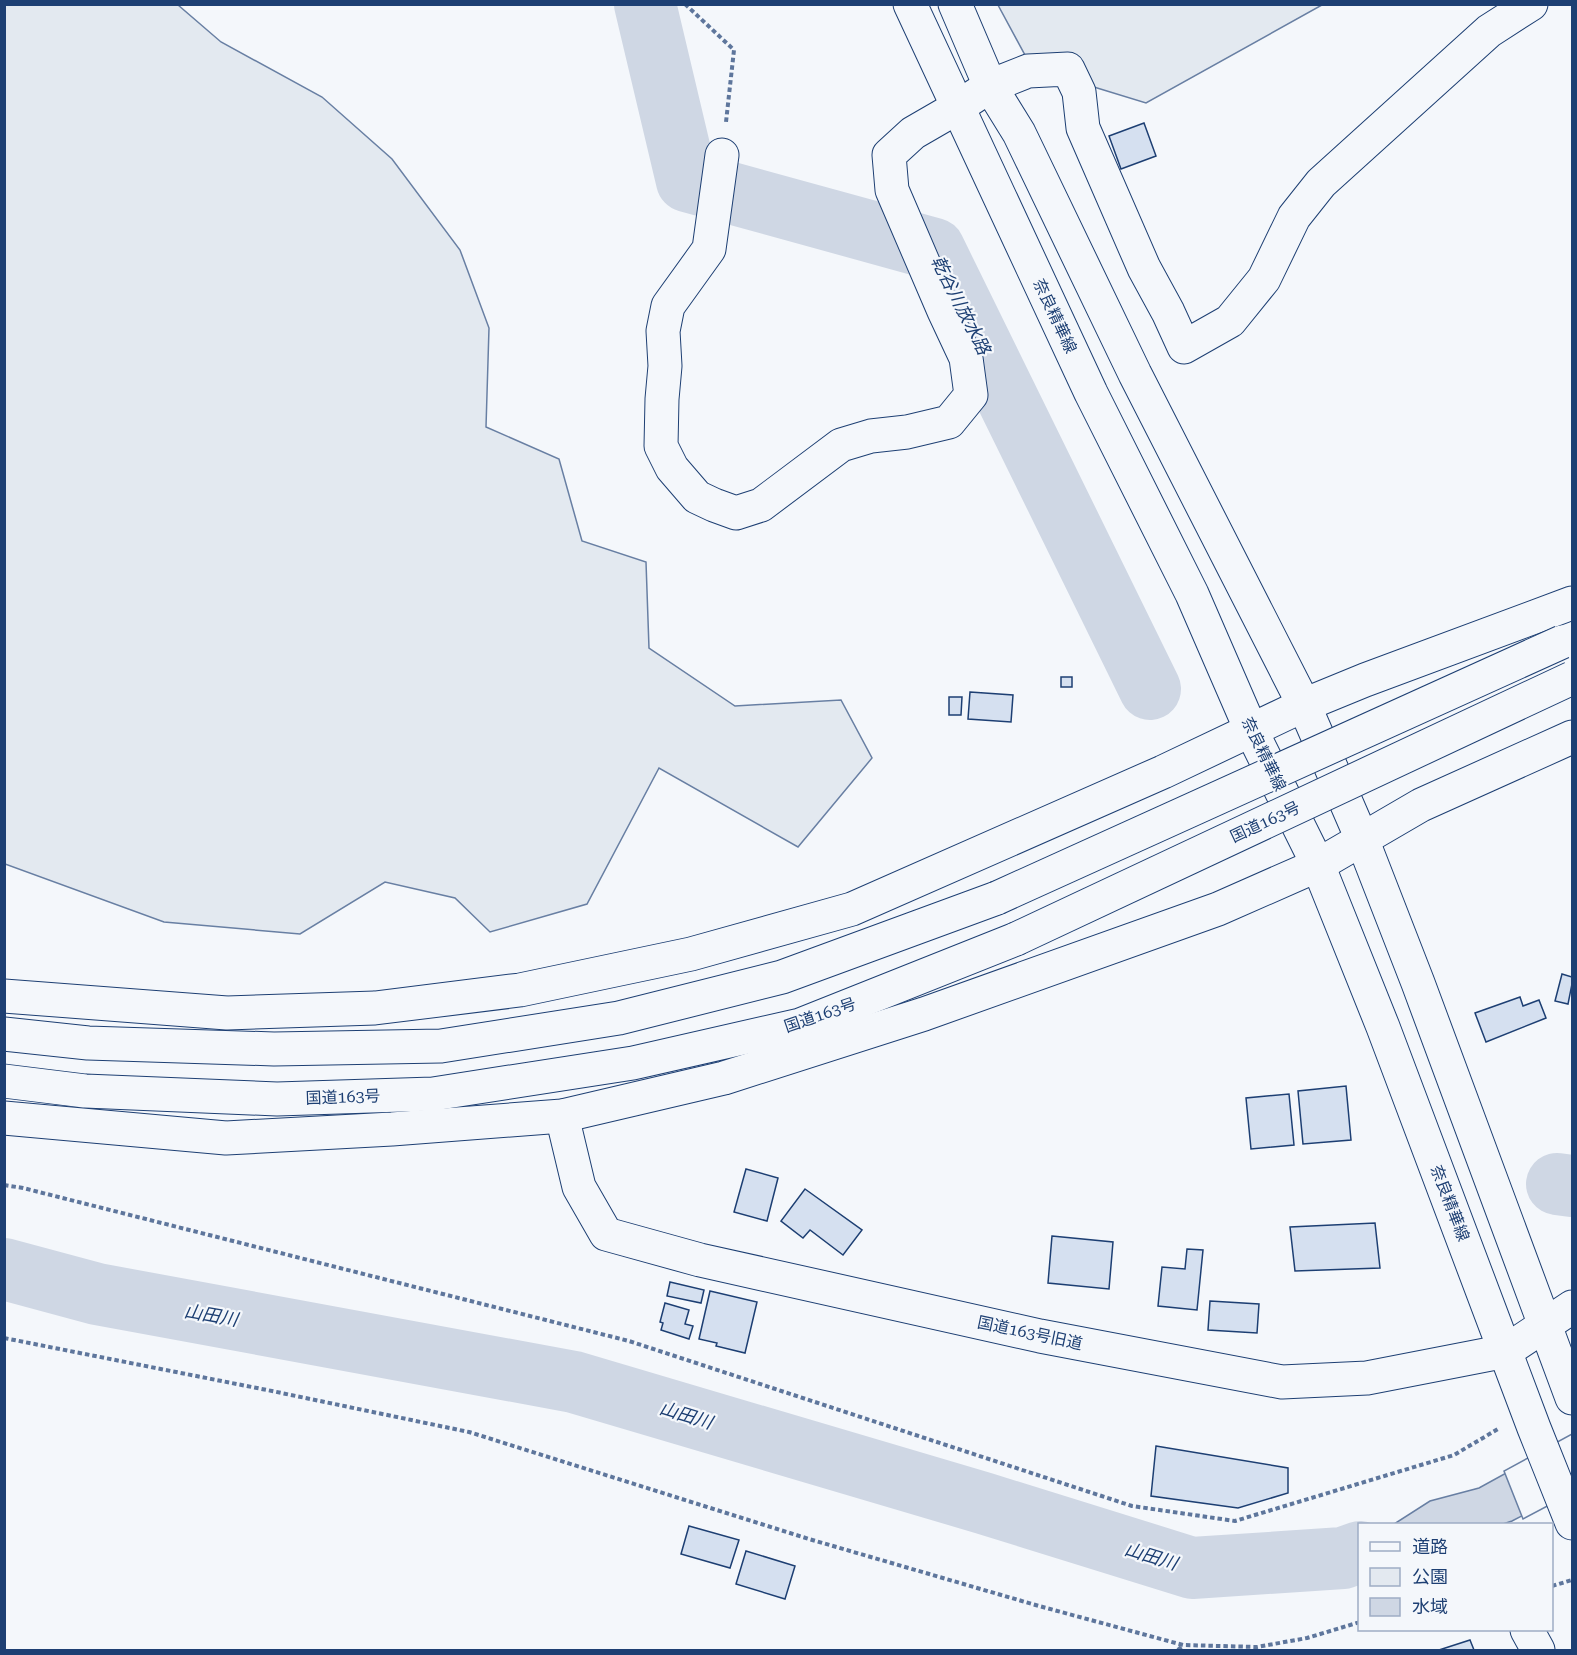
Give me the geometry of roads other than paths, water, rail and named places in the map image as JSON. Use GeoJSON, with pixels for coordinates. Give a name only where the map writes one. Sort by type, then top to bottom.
{"type":"FeatureCollection","features":[{"type":"Feature","properties":{"kind":"main road","name":"奈良精華線"},"geometry":{"type":"LineString","coordinates":[[910,4],[1091,393],[1192,594],[1251,730],[1318,865],[1383,1027],[1572,1523]]}},
{"type":"Feature","properties":{"kind":"main road"},"geometry":{"type":"LineString","coordinates":[[955,4],[990,86],[1019,134],[1135,374],[1304,705],[1362,839],[1418,983],[1572,1398]]}},
{"type":"Feature","properties":{"kind":"main road"},"geometry":{"type":"LineString","coordinates":[[722,155],[709,249],[668,306],[663,331],[665,366],[661,446],[672,468],[697,497],[714,506],[736,513],[761,505],[842,445],[871,436],[907,432],[949,422],[971,395],[966,358],[892,190],[889,154],[913,133],[958,108],[990,86],[1028,71],[1068,69],[1079,92],[1083,128],[1144,268],[1185,347],[1230,321],[1264,279],[1294,218],[1321,183],[1490,31],[1531,4]]}},
{"type":"Feature","properties":{"kind":"main road"},"geometry":{"type":"LineString","coordinates":[[4,996],[227,1013],[375,1008],[520,990],[691,954],[852,909],[1152,776],[1304,705],[1572,603]]}},
{"type":"Feature","properties":{"kind":"main road"},"geometry":{"type":"LineString","coordinates":[[4,1034],[88,1043],[274,1049],[441,1046],[619,1018],[782,976],[997,898],[1567,639]]}},
{"type":"Feature","properties":{"kind":"main road","name":"国道163号"},"geometry":{"type":"LineString","coordinates":[[4,1081],[84,1091],[277,1099],[433,1094],[633,1064],[800,1025],[1016,939],[1572,678]]}},
{"type":"Feature","properties":{"kind":"main road"},"geometry":{"type":"LineString","coordinates":[[4,1118],[226,1138],[392,1129],[562,1116],[724,1078],[924,1014],[1218,909],[1318,865],[1421,805],[1572,737]]}},
{"type":"Feature","properties":{"kind":"main road","name":"国道163号旧道"},"geometry":{"type":"LineString","coordinates":[[562,1116],[579,1187],[606,1234],[700,1260],[1040,1336],[1282,1383],[1367,1378],[1506,1351],[1572,1307]]}},
{"type":"Feature","properties":{"kind":"main road"},"geometry":{"type":"LineString","coordinates":[[1528,1631],[1538,1650]]}},
{"type":"Feature","properties":{"kind":"water"},"geometry":{"type":"Polygon","coordinates":[[[1572,1437],[1572,1490],[1512,1521],[1506,1523],[1396,1523],[1430,1501],[1479,1488],[1572,1437]]]}},
{"type":"Feature","properties":{"kind":"waterway","name":"乾谷川放水路"},"geometry":{"type":"LineString","coordinates":[[645,4],[687,181],[934,249],[1150,689]]}},
{"type":"Feature","properties":{"kind":"waterway","name":"乾谷川放水路"},"geometry":{"type":"LineString","coordinates":[[1557,1184],[1572,1186]]}},
{"type":"Feature","properties":{"kind":"waterway","name":"山田川"},"geometry":{"type":"LineString","coordinates":[[4,1269],[97,1294],[574,1382],[983,1503],[1192,1568],[1343,1558],[1358,1553]]}}]}
